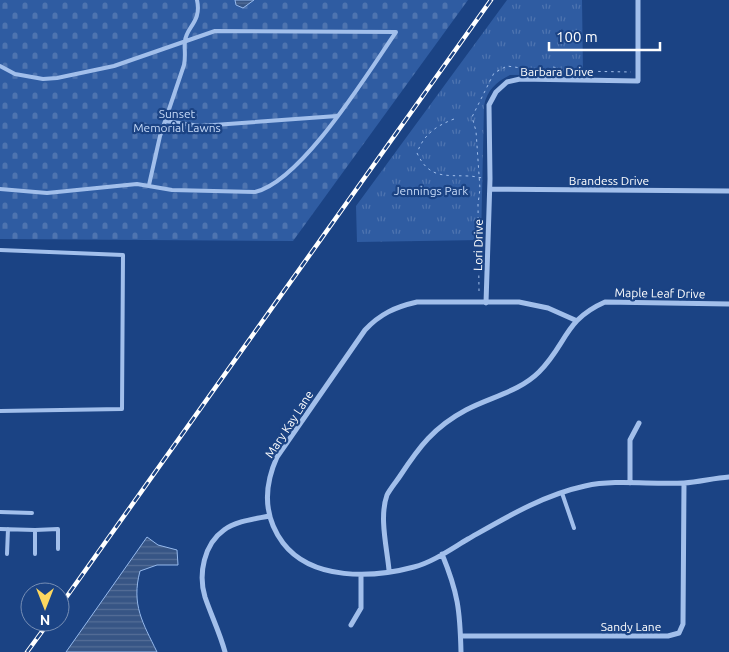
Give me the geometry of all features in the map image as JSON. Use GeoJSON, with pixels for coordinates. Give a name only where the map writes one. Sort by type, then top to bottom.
{"type":"FeatureCollection","features":[{"type":"Feature","properties":{"kind":"street"},"geometry":{"type":"LineString","coordinates":[[638,0],[638,72]]}},
{"type":"Feature","properties":{"kind":"street","name":"Barbara Drive"},"geometry":{"type":"LineString","coordinates":[[489,137],[489,105],[496,92],[507,82],[520,79],[638,81],[638,72]]}},
{"type":"Feature","properties":{"kind":"street","name":"Lori Drive"},"geometry":{"type":"LineString","coordinates":[[486,303],[490,189],[489,137]]}},
{"type":"Feature","properties":{"kind":"street","name":"Brandess Drive"},"geometry":{"type":"LineString","coordinates":[[490,189],[729,191]]}},
{"type":"Feature","properties":{"kind":"street","name":"Mary Kay Lane"},"geometry":{"type":"LineString","coordinates":[[575,320],[548,308],[520,302],[417,302],[401,306],[376,319],[365,330],[277,457],[270,474],[267,490],[269,516],[277,534],[288,548],[304,560],[327,570],[360,575],[415,566],[442,554],[507,517],[562,493],[587,486],[630,483],[684,483],[729,477]]}},
{"type":"Feature","properties":{"kind":"street","name":"Maple Leaf Drive"},"geometry":{"type":"LineString","coordinates":[[389,570],[385,527],[387,495],[415,452],[437,427],[466,410],[515,390],[539,373],[554,354],[575,320],[591,308],[605,302],[729,304]]}},
{"type":"Feature","properties":{"kind":"street"},"geometry":{"type":"LineString","coordinates":[[630,483],[630,440],[639,424]]}},
{"type":"Feature","properties":{"kind":"street","name":"Sandy Lane"},"geometry":{"type":"LineString","coordinates":[[461,636],[668,636],[679,633],[683,624],[684,483]]}},
{"type":"Feature","properties":{"kind":"street"},"geometry":{"type":"LineString","coordinates":[[225,652],[204,595],[202,577],[204,560],[212,543],[225,530],[243,522],[269,516]]}},
{"type":"Feature","properties":{"kind":"street"},"geometry":{"type":"LineString","coordinates":[[442,554],[456,589],[460,609],[461,652]]}},
{"type":"Feature","properties":{"kind":"street"},"geometry":{"type":"LineString","coordinates":[[351,625],[360,608],[360,575]]}},
{"type":"Feature","properties":{"kind":"lane"},"geometry":{"type":"LineString","coordinates":[[149,185],[165,121],[184,65],[186,55],[184,40],[197,16],[197,0]]}},
{"type":"Feature","properties":{"kind":"lane"},"geometry":{"type":"LineString","coordinates":[[0,66],[15,74],[43,79],[57,78],[114,66],[140,58],[203,33],[225,30],[396,32],[320,139],[280,182],[264,190],[255,192],[172,190],[137,184],[47,193],[0,190]]}},
{"type":"Feature","properties":{"kind":"lane"},"geometry":{"type":"LineString","coordinates":[[165,121],[200,126],[337,116]]}},
{"type":"Feature","properties":{"kind":"lane"},"geometry":{"type":"LineString","coordinates":[[0,250],[123,255],[123,265],[122,409],[0,411]]}},
{"type":"Feature","properties":{"kind":"lane"},"geometry":{"type":"LineString","coordinates":[[562,493],[574,528]]}},
{"type":"Feature","properties":{"kind":"lane"},"geometry":{"type":"LineString","coordinates":[[0,512],[32,513]]}},
{"type":"Feature","properties":{"kind":"lane"},"geometry":{"type":"LineString","coordinates":[[0,530],[58,529],[58,549]]}},
{"type":"Feature","properties":{"kind":"lane"},"geometry":{"type":"LineString","coordinates":[[7,554],[8,530]]}},
{"type":"Feature","properties":{"kind":"lane"},"geometry":{"type":"LineString","coordinates":[[35,530],[35,554]]}},
{"type":"Feature","properties":{"kind":"path"},"geometry":{"type":"LineString","coordinates":[[487,292],[478,291],[478,178],[476,132],[472,117],[494,73],[507,66],[543,70],[553,67],[572,71],[638,72]]}},
{"type":"Feature","properties":{"kind":"path"},"geometry":{"type":"LineString","coordinates":[[454,119],[432,129],[417,153],[421,161],[432,172],[442,177],[471,176],[490,179]]}},
{"type":"Feature","properties":{"kind":"green space","name":"Sunset Memorial Lawns"},"geometry":{"type":"Polygon","coordinates":[[[0,0],[468,0],[293,241],[0,239],[0,0]]]}},
{"type":"Feature","properties":{"kind":"green space","name":"Jennings Park"},"geometry":{"type":"Polygon","coordinates":[[[507,0],[582,0],[583,74],[510,75],[496,84],[490,91],[484,106],[481,240],[357,242],[356,206],[507,0]]]}},
{"type":"Feature","properties":{"kind":"shaded area"},"geometry":{"type":"Polygon","coordinates":[[[235,0],[254,0],[243,8],[236,5],[235,0]]]}},
{"type":"Feature","properties":{"kind":"shaded area"},"geometry":{"type":"Polygon","coordinates":[[[147,537],[158,545],[177,550],[178,565],[157,565],[140,571],[137,594],[138,604],[143,623],[157,652],[66,652],[147,537]]]}},
{"type":"Feature","properties":{"kind":"railway"},"geometry":{"type":"LineString","coordinates":[[70,592],[491,0]]}},
{"type":"Feature","properties":{"kind":"railway"},"geometry":{"type":"LineString","coordinates":[[27,652],[42,632]]}}]}
